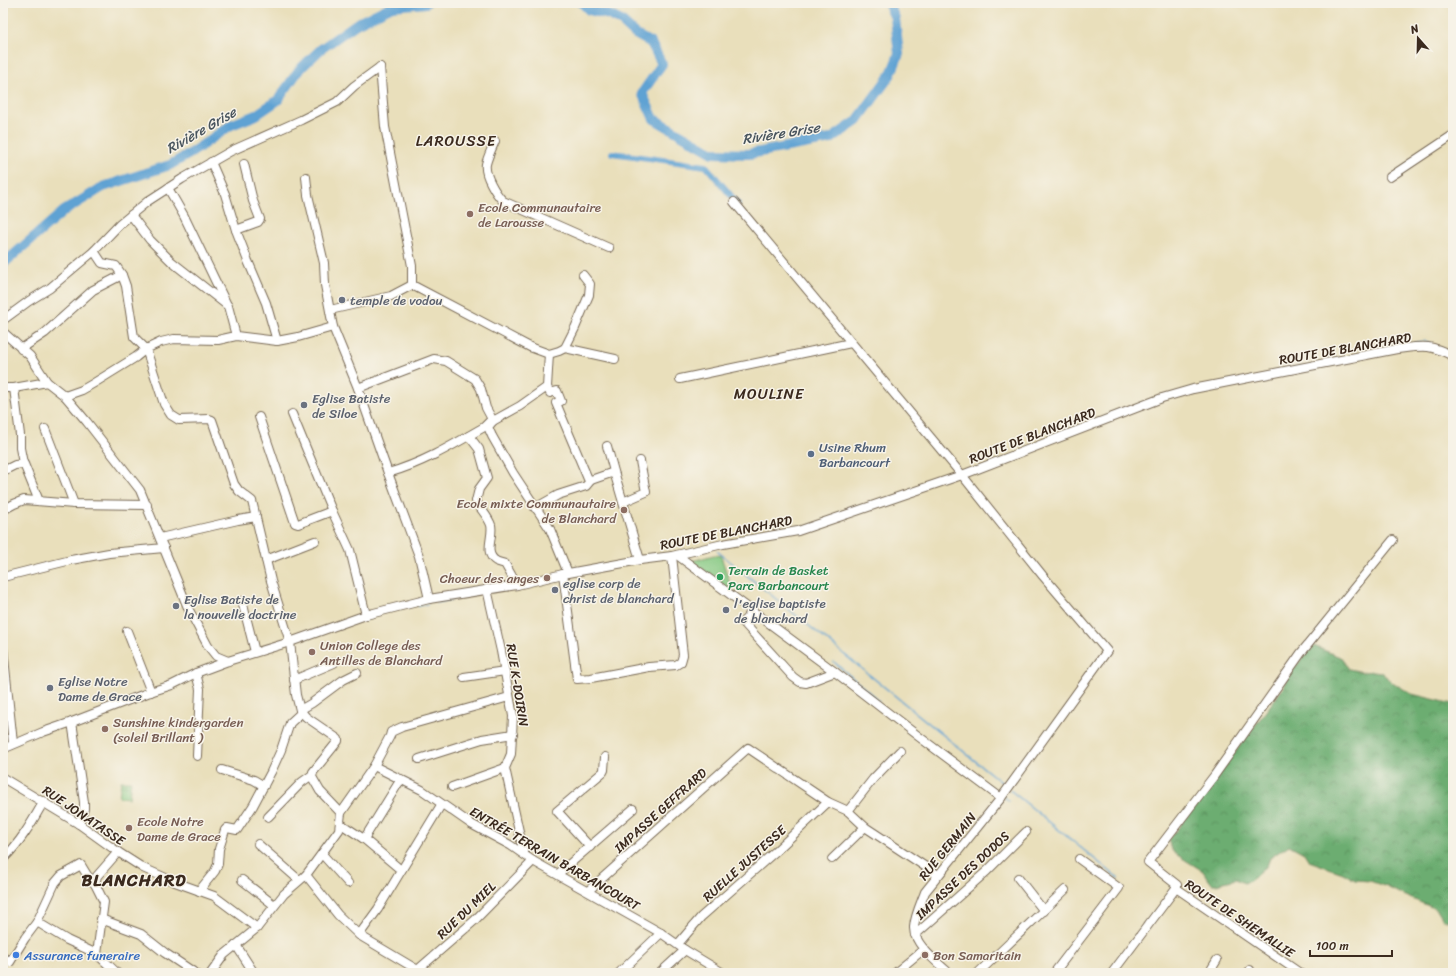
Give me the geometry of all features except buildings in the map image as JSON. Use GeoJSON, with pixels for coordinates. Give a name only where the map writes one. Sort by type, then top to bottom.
{"type":"FeatureCollection","features":[{"type":"Feature","properties":{"kind":"street"},"geometry":{"type":"LineString","coordinates":[[3,320],[50,288],[94,251],[131,215],[148,201],[231,151],[301,120],[336,102],[354,86],[380,67],[385,127],[412,266],[412,285]]}},
{"type":"Feature","properties":{"kind":"street"},"geometry":{"type":"LineString","coordinates":[[1390,177],[1453,135]]}},
{"type":"Feature","properties":{"kind":"street"},"geometry":{"type":"LineString","coordinates":[[495,141],[486,164],[486,169],[490,182],[503,201],[556,226],[609,248]]}},
{"type":"Feature","properties":{"kind":"street"},"geometry":{"type":"LineString","coordinates":[[211,162],[225,194],[236,230],[266,303],[277,341]]}},
{"type":"Feature","properties":{"kind":"street"},"geometry":{"type":"LineString","coordinates":[[236,230],[258,222],[260,219],[253,201],[244,164]]}},
{"type":"Feature","properties":{"kind":"street"},"geometry":{"type":"LineString","coordinates":[[306,178],[308,196],[324,263],[325,285],[333,327],[358,388],[419,556],[429,599]]}},
{"type":"Feature","properties":{"kind":"street"},"geometry":{"type":"LineString","coordinates":[[168,188],[228,306],[236,336]]}},
{"type":"Feature","properties":{"kind":"street"},"geometry":{"type":"LineString","coordinates":[[734,202],[962,475]]}},
{"type":"Feature","properties":{"kind":"street"},"geometry":{"type":"LineString","coordinates":[[131,215],[150,240],[172,262],[228,306]]}},
{"type":"Feature","properties":{"kind":"street"},"geometry":{"type":"LineString","coordinates":[[94,251],[102,263],[116,266],[122,275],[126,286],[134,337],[146,349],[164,404],[171,415],[179,420],[212,420],[234,484],[239,491],[250,498],[256,517],[271,581],[290,642],[294,680],[301,711],[306,717],[338,739],[312,775],[302,782],[268,817]]}},
{"type":"Feature","properties":{"kind":"street"},"geometry":{"type":"LineString","coordinates":[[21,349],[45,333],[93,290],[122,275]]}},
{"type":"Feature","properties":{"kind":"street"},"geometry":{"type":"LineString","coordinates":[[412,285],[530,346],[549,354],[565,348],[590,295],[590,284],[583,275]]}},
{"type":"Feature","properties":{"kind":"street"},"geometry":{"type":"LineString","coordinates":[[330,310],[390,296],[412,285]]}},
{"type":"Feature","properties":{"kind":"street"},"geometry":{"type":"LineString","coordinates":[[65,396],[82,390],[136,357],[146,349],[161,342],[174,339],[218,340],[236,336],[277,341],[298,337],[333,327]]}},
{"type":"Feature","properties":{"kind":"street"},"geometry":{"type":"LineString","coordinates":[[3,332],[30,356],[47,382],[65,396],[138,487],[147,505],[189,610],[208,646],[216,656],[228,661]]}},
{"type":"Feature","properties":{"kind":"street"},"geometry":{"type":"LineString","coordinates":[[680,380],[851,343]]}},
{"type":"Feature","properties":{"kind":"street","name":"ROUTE DE BLANCHARD"},"geometry":{"type":"LineString","coordinates":[[3,749],[13,743],[172,685],[196,673],[228,661],[290,642],[366,615],[429,599],[517,585],[640,560],[675,556],[723,544],[798,531],[962,475],[1162,398],[1193,389],[1220,385],[1265,374],[1404,348],[1423,346],[1434,347],[1453,356]]}},
{"type":"Feature","properties":{"kind":"street"},"geometry":{"type":"LineString","coordinates":[[565,348],[615,359]]}},
{"type":"Feature","properties":{"kind":"street"},"geometry":{"type":"LineString","coordinates":[[549,354],[547,387],[550,394],[557,391],[561,401],[556,403],[587,477],[591,480]]}},
{"type":"Feature","properties":{"kind":"street"},"geometry":{"type":"LineString","coordinates":[[358,388],[434,359],[442,359],[475,379],[478,383],[486,408],[493,420]]}},
{"type":"Feature","properties":{"kind":"street"},"geometry":{"type":"LineString","coordinates":[[3,388],[14,388],[47,382]]}},
{"type":"Feature","properties":{"kind":"street"},"geometry":{"type":"LineString","coordinates":[[388,473],[405,468],[428,458],[469,436],[493,420],[520,406],[547,387]]}},
{"type":"Feature","properties":{"kind":"street"},"geometry":{"type":"LineString","coordinates":[[14,388],[23,463],[39,501]]}},
{"type":"Feature","properties":{"kind":"street"},"geometry":{"type":"LineString","coordinates":[[292,414],[332,511],[350,550],[366,615]]}},
{"type":"Feature","properties":{"kind":"street"},"geometry":{"type":"LineString","coordinates":[[259,417],[296,523],[298,524],[332,511]]}},
{"type":"Feature","properties":{"kind":"street"},"geometry":{"type":"LineString","coordinates":[[493,420],[488,427],[492,436],[513,473],[555,538],[566,574],[577,679],[591,678],[649,667],[676,665],[681,662],[683,655],[675,556]]}},
{"type":"Feature","properties":{"kind":"street"},"geometry":{"type":"LineString","coordinates":[[45,429],[74,504]]}},
{"type":"Feature","properties":{"kind":"street"},"geometry":{"type":"LineString","coordinates":[[469,436],[478,449],[487,478],[479,489],[476,501],[491,524],[492,529],[489,549],[492,557],[496,561],[505,564],[517,585]]}},
{"type":"Feature","properties":{"kind":"street"},"geometry":{"type":"LineString","coordinates":[[607,446],[640,560]]}},
{"type":"Feature","properties":{"kind":"street"},"geometry":{"type":"LineString","coordinates":[[623,502],[646,492],[640,461]]}},
{"type":"Feature","properties":{"kind":"street"},"geometry":{"type":"LineString","coordinates":[[4,469],[23,463]]}},
{"type":"Feature","properties":{"kind":"street"},"geometry":{"type":"LineString","coordinates":[[535,508],[558,495],[586,486],[591,480],[611,473],[615,475]]}},
{"type":"Feature","properties":{"kind":"street","name":"RUE GERMAIN"},"geometry":{"type":"LineString","coordinates":[[915,935],[914,927],[918,910],[926,892],[1002,796],[1107,651],[1043,576],[962,475]]}},
{"type":"Feature","properties":{"kind":"street"},"geometry":{"type":"LineString","coordinates":[[3,510],[20,501],[74,504],[147,505]]}},
{"type":"Feature","properties":{"kind":"street"},"geometry":{"type":"LineString","coordinates":[[160,538],[256,517]]}},
{"type":"Feature","properties":{"kind":"street"},"geometry":{"type":"LineString","coordinates":[[1176,888],[1178,885],[1148,862],[1214,776],[1301,653],[1393,540]]}},
{"type":"Feature","properties":{"kind":"street"},"geometry":{"type":"LineString","coordinates":[[266,560],[315,541]]}},
{"type":"Feature","properties":{"kind":"street"},"geometry":{"type":"LineString","coordinates":[[3,577],[78,558],[109,553],[164,548]]}},
{"type":"Feature","properties":{"kind":"street"},"geometry":{"type":"LineString","coordinates":[[675,556],[835,672],[918,736],[1002,796]]}},
{"type":"Feature","properties":{"kind":"street","name":"RUE K-DOIRIN"},"geometry":{"type":"LineString","coordinates":[[487,589],[513,716],[511,754],[505,768]]}},
{"type":"Feature","properties":{"kind":"street"},"geometry":{"type":"LineString","coordinates":[[242,601],[255,652]]}},
{"type":"Feature","properties":{"kind":"street"},"geometry":{"type":"LineString","coordinates":[[752,611],[743,622],[793,677],[800,682],[806,683],[835,672]]}},
{"type":"Feature","properties":{"kind":"street"},"geometry":{"type":"LineString","coordinates":[[127,631],[151,692]]}},
{"type":"Feature","properties":{"kind":"street"},"geometry":{"type":"LineString","coordinates":[[3,648],[13,743]]}},
{"type":"Feature","properties":{"kind":"street"},"geometry":{"type":"LineString","coordinates":[[294,680],[334,663]]}},
{"type":"Feature","properties":{"kind":"street"},"geometry":{"type":"LineString","coordinates":[[464,677],[505,671]]}},
{"type":"Feature","properties":{"kind":"street"},"geometry":{"type":"LineString","coordinates":[[196,673],[200,689],[197,756]]}},
{"type":"Feature","properties":{"kind":"street"},"geometry":{"type":"LineString","coordinates":[[199,891],[215,871],[218,864],[219,849],[224,830],[227,828],[237,830],[264,786],[282,750],[290,723],[301,711],[343,680],[357,673]]}},
{"type":"Feature","properties":{"kind":"street"},"geometry":{"type":"LineString","coordinates":[[211,973],[224,955],[257,928],[274,905],[303,877],[322,854],[339,830],[341,824],[341,814],[374,766],[391,732],[402,727],[509,697]]}},
{"type":"Feature","properties":{"kind":"street"},"geometry":{"type":"LineString","coordinates":[[72,722],[84,802],[84,810],[79,824]]}},
{"type":"Feature","properties":{"kind":"street"},"geometry":{"type":"LineString","coordinates":[[419,759],[482,739],[513,734]]}},
{"type":"Feature","properties":{"kind":"street","name":"IMPASSE GEFFRARD"},"geometry":{"type":"LineString","coordinates":[[588,891],[748,748],[828,802]]}},
{"type":"Feature","properties":{"kind":"street"},"geometry":{"type":"LineString","coordinates":[[848,811],[873,779],[900,751]]}},
{"type":"Feature","properties":{"kind":"street"},"geometry":{"type":"LineString","coordinates":[[590,847],[557,811],[603,772],[605,757]]}},
{"type":"Feature","properties":{"kind":"street","name":"ENTRÉE TERRAIN BARBANCOURT"},"geometry":{"type":"LineString","coordinates":[[374,766],[422,790],[441,805],[471,824],[524,854],[532,861],[558,874],[661,933],[723,973]]}},
{"type":"Feature","properties":{"kind":"street"},"geometry":{"type":"LineString","coordinates":[[452,786],[505,768],[524,854]]}},
{"type":"Feature","properties":{"kind":"street"},"geometry":{"type":"LineString","coordinates":[[222,770],[254,780],[264,786]]}},
{"type":"Feature","properties":{"kind":"street"},"geometry":{"type":"LineString","coordinates":[[312,775],[312,780],[320,791],[341,814]]}},
{"type":"Feature","properties":{"kind":"street","name":"RUE JONATASSE"},"geometry":{"type":"LineString","coordinates":[[3,778],[44,801],[143,868],[214,896],[257,928]]}},
{"type":"Feature","properties":{"kind":"street"},"geometry":{"type":"LineString","coordinates":[[364,839],[401,779]]}},
{"type":"Feature","properties":{"kind":"street"},"geometry":{"type":"LineString","coordinates":[[3,859],[27,831],[44,801]]}},
{"type":"Feature","properties":{"kind":"street"},"geometry":{"type":"LineString","coordinates":[[828,802],[848,811],[865,827],[938,875]]}},
{"type":"Feature","properties":{"kind":"street","name":"RUELLE JUSTESSE"},"geometry":{"type":"LineString","coordinates":[[678,944],[712,907],[778,850],[828,802]]}},
{"type":"Feature","properties":{"kind":"street"},"geometry":{"type":"LineString","coordinates":[[359,935],[378,909],[441,805]]}},
{"type":"Feature","properties":{"kind":"street"},"geometry":{"type":"LineString","coordinates":[[558,874],[633,809]]}},
{"type":"Feature","properties":{"kind":"street"},"geometry":{"type":"LineString","coordinates":[[341,824],[364,839],[401,870]]}},
{"type":"Feature","properties":{"kind":"street"},"geometry":{"type":"LineString","coordinates":[[832,859],[865,827]]}},
{"type":"Feature","properties":{"kind":"street","name":"IMPASSE DES DODOS"},"geometry":{"type":"LineString","coordinates":[[915,935],[981,877],[1026,832]]}},
{"type":"Feature","properties":{"kind":"street"},"geometry":{"type":"LineString","coordinates":[[258,844],[303,877],[359,935],[418,972]]}},
{"type":"Feature","properties":{"kind":"street"},"geometry":{"type":"LineString","coordinates":[[95,884],[97,876],[118,852]]}},
{"type":"Feature","properties":{"kind":"street"},"geometry":{"type":"LineString","coordinates":[[322,854],[348,883]]}},
{"type":"Feature","properties":{"kind":"street"},"geometry":{"type":"LineString","coordinates":[[1054,973],[1122,890],[1079,859]]}},
{"type":"Feature","properties":{"kind":"street","name":"RUE DU MIEL"},"geometry":{"type":"LineString","coordinates":[[418,972],[474,921],[532,861]]}},
{"type":"Feature","properties":{"kind":"street"},"geometry":{"type":"LineString","coordinates":[[3,957],[10,962],[37,922],[55,883],[61,876],[81,866],[95,884],[104,902],[97,954]]}},
{"type":"Feature","properties":{"kind":"street"},"geometry":{"type":"LineString","coordinates":[[1018,878],[1044,911]]}},
{"type":"Feature","properties":{"kind":"street"},"geometry":{"type":"LineString","coordinates":[[242,880],[274,905]]}},
{"type":"Feature","properties":{"kind":"street","name":"ROUTE DE SHEMALLIE"},"geometry":{"type":"LineString","coordinates":[[1112,973],[1176,888],[1300,973]]}},
{"type":"Feature","properties":{"kind":"street"},"geometry":{"type":"LineString","coordinates":[[978,973],[1065,890]]}},
{"type":"Feature","properties":{"kind":"street"},"geometry":{"type":"LineString","coordinates":[[101,919],[141,934],[165,953],[195,973]]}},
{"type":"Feature","properties":{"kind":"street"},"geometry":{"type":"LineString","coordinates":[[37,922],[67,940],[97,954],[117,973]]}},
{"type":"Feature","properties":{"kind":"street"},"geometry":{"type":"LineString","coordinates":[[619,973],[661,933]]}},
{"type":"Feature","properties":{"kind":"street"},"geometry":{"type":"LineString","coordinates":[[915,935],[924,949],[949,973]]}},
{"type":"Feature","properties":{"kind":"street"},"geometry":{"type":"LineString","coordinates":[[236,945],[254,973]]}},
{"type":"Feature","properties":{"kind":"street"},"geometry":{"type":"LineString","coordinates":[[895,973],[924,949]]}},
{"type":"Feature","properties":{"kind":"street"},"geometry":{"type":"LineString","coordinates":[[660,973],[686,950]]}},
{"type":"Feature","properties":{"kind":"street"},"geometry":{"type":"LineString","coordinates":[[1209,973],[1217,960]]}},
{"type":"Feature","properties":{"kind":"green space","name":"Terrain de Basket Parc Barbancourt"},"geometry":{"type":"Polygon","coordinates":[[[714,555],[721,556],[733,593],[692,561],[714,555]]]}},
{"type":"Feature","properties":{"kind":"green space"},"geometry":{"type":"Polygon","coordinates":[[[1314,646],[1340,657],[1349,669],[1363,672],[1381,672],[1393,683],[1412,694],[1453,704],[1453,922],[1443,919],[1439,912],[1431,907],[1387,887],[1370,881],[1355,880],[1343,873],[1309,861],[1304,853],[1289,845],[1270,858],[1267,866],[1250,881],[1244,883],[1236,879],[1216,884],[1212,884],[1203,871],[1174,853],[1170,847],[1169,840],[1281,691],[1294,668],[1314,646]]]}},
{"type":"Feature","properties":{"kind":"green space"},"geometry":{"type":"Polygon","coordinates":[[[121,781],[131,781],[129,798],[119,797],[121,781]]]}},
{"type":"Feature","properties":{"kind":"waterway","name":"Rivière Grise"},"geometry":{"type":"LineString","coordinates":[[3,264],[64,211],[103,187],[170,165],[191,153],[231,125],[256,115],[278,100],[299,70],[321,49],[356,24],[392,6],[426,3]]}},
{"type":"Feature","properties":{"kind":"waterway","name":"Rivière Grise"},"geometry":{"type":"LineString","coordinates":[[582,3],[589,10],[609,15],[621,21],[635,34],[651,43],[662,64],[642,93],[654,119],[713,153],[749,154],[831,139],[857,121],[891,74],[899,54],[895,18],[888,3]]}},
{"type":"Feature","properties":{"kind":"waterway"},"geometry":{"type":"LineString","coordinates":[[612,153],[706,166],[738,204]]}},
{"type":"Feature","properties":{"kind":"waterway"},"geometry":{"type":"LineString","coordinates":[[1414,343],[1424,341],[1430,343]]}},
{"type":"Feature","properties":{"kind":"waterway"},"geometry":{"type":"LineString","coordinates":[[717,551],[1006,786]]}},
{"type":"Feature","properties":{"kind":"waterway"},"geometry":{"type":"LineString","coordinates":[[436,603],[454,599]]}},
{"type":"Feature","properties":{"kind":"waterway"},"geometry":{"type":"LineString","coordinates":[[418,606],[428,604]]}},
{"type":"Feature","properties":{"kind":"waterway"},"geometry":{"type":"LineString","coordinates":[[834,662],[879,701]]}},
{"type":"Feature","properties":{"kind":"waterway"},"geometry":{"type":"LineString","coordinates":[[1010,790],[1118,878]]}},
{"type":"Feature","properties":{"kind":"waterway"},"geometry":{"type":"LineString","coordinates":[[1004,797],[1009,801]]}},
{"type":"Feature","properties":{"kind":"place","name":"Ecole Communautaire de Larousse"},"geometry":{"type":"Point","coordinates":[470,214]}},
{"type":"Feature","properties":{"kind":"place","name":"temple de vodou"},"geometry":{"type":"Point","coordinates":[342,300]}},
{"type":"Feature","properties":{"kind":"place","name":"Eglise Batiste de Siloe"},"geometry":{"type":"Point","coordinates":[304,405]}},
{"type":"Feature","properties":{"kind":"place","name":"Usine Rhum Barbancourt"},"geometry":{"type":"Point","coordinates":[811,454]}},
{"type":"Feature","properties":{"kind":"place","name":"Ecole mixte Communautaire de Blanchard"},"geometry":{"type":"Point","coordinates":[624,510]}},
{"type":"Feature","properties":{"kind":"place","name":"Terrain de Basket Parc Barbancourt"},"geometry":{"type":"Point","coordinates":[720,577]}},
{"type":"Feature","properties":{"kind":"place","name":"Choeur des anges"},"geometry":{"type":"Point","coordinates":[547,578]}},
{"type":"Feature","properties":{"kind":"place","name":"eglise corp de christ de blanchard"},"geometry":{"type":"Point","coordinates":[555,590]}},
{"type":"Feature","properties":{"kind":"place","name":"Eglise Batiste de la nouvelle doctrine"},"geometry":{"type":"Point","coordinates":[176,606]}},
{"type":"Feature","properties":{"kind":"place","name":"l'eglise baptiste de blanchard"},"geometry":{"type":"Point","coordinates":[726,610]}},
{"type":"Feature","properties":{"kind":"place","name":"Union College des Antilles de Blanchard"},"geometry":{"type":"Point","coordinates":[312,652]}},
{"type":"Feature","properties":{"kind":"place","name":"Eglise Notre Dame de Grace"},"geometry":{"type":"Point","coordinates":[50,688]}},
{"type":"Feature","properties":{"kind":"place","name":"Sunshine kindergarden (soleil Brillant )"},"geometry":{"type":"Point","coordinates":[105,729]}},
{"type":"Feature","properties":{"kind":"place","name":"Ecole Notre Dame de Grace"},"geometry":{"type":"Point","coordinates":[129,828]}},
{"type":"Feature","properties":{"kind":"place","name":"Assurance funeraire"},"geometry":{"type":"Point","coordinates":[16,955]}},
{"type":"Feature","properties":{"kind":"place","name":"Bon Samaritain"},"geometry":{"type":"Point","coordinates":[925,955]}},
{"type":"Feature","properties":{"kind":"district","name":"LAROUSSE"},"geometry":{"type":"Point","coordinates":[456,141]}},
{"type":"Feature","properties":{"kind":"district","name":"MOULINE"},"geometry":{"type":"Point","coordinates":[769,394]}},
{"type":"Feature","properties":{"kind":"district","name":"BLANCHARD"},"geometry":{"type":"Point","coordinates":[134,880]}}]}
